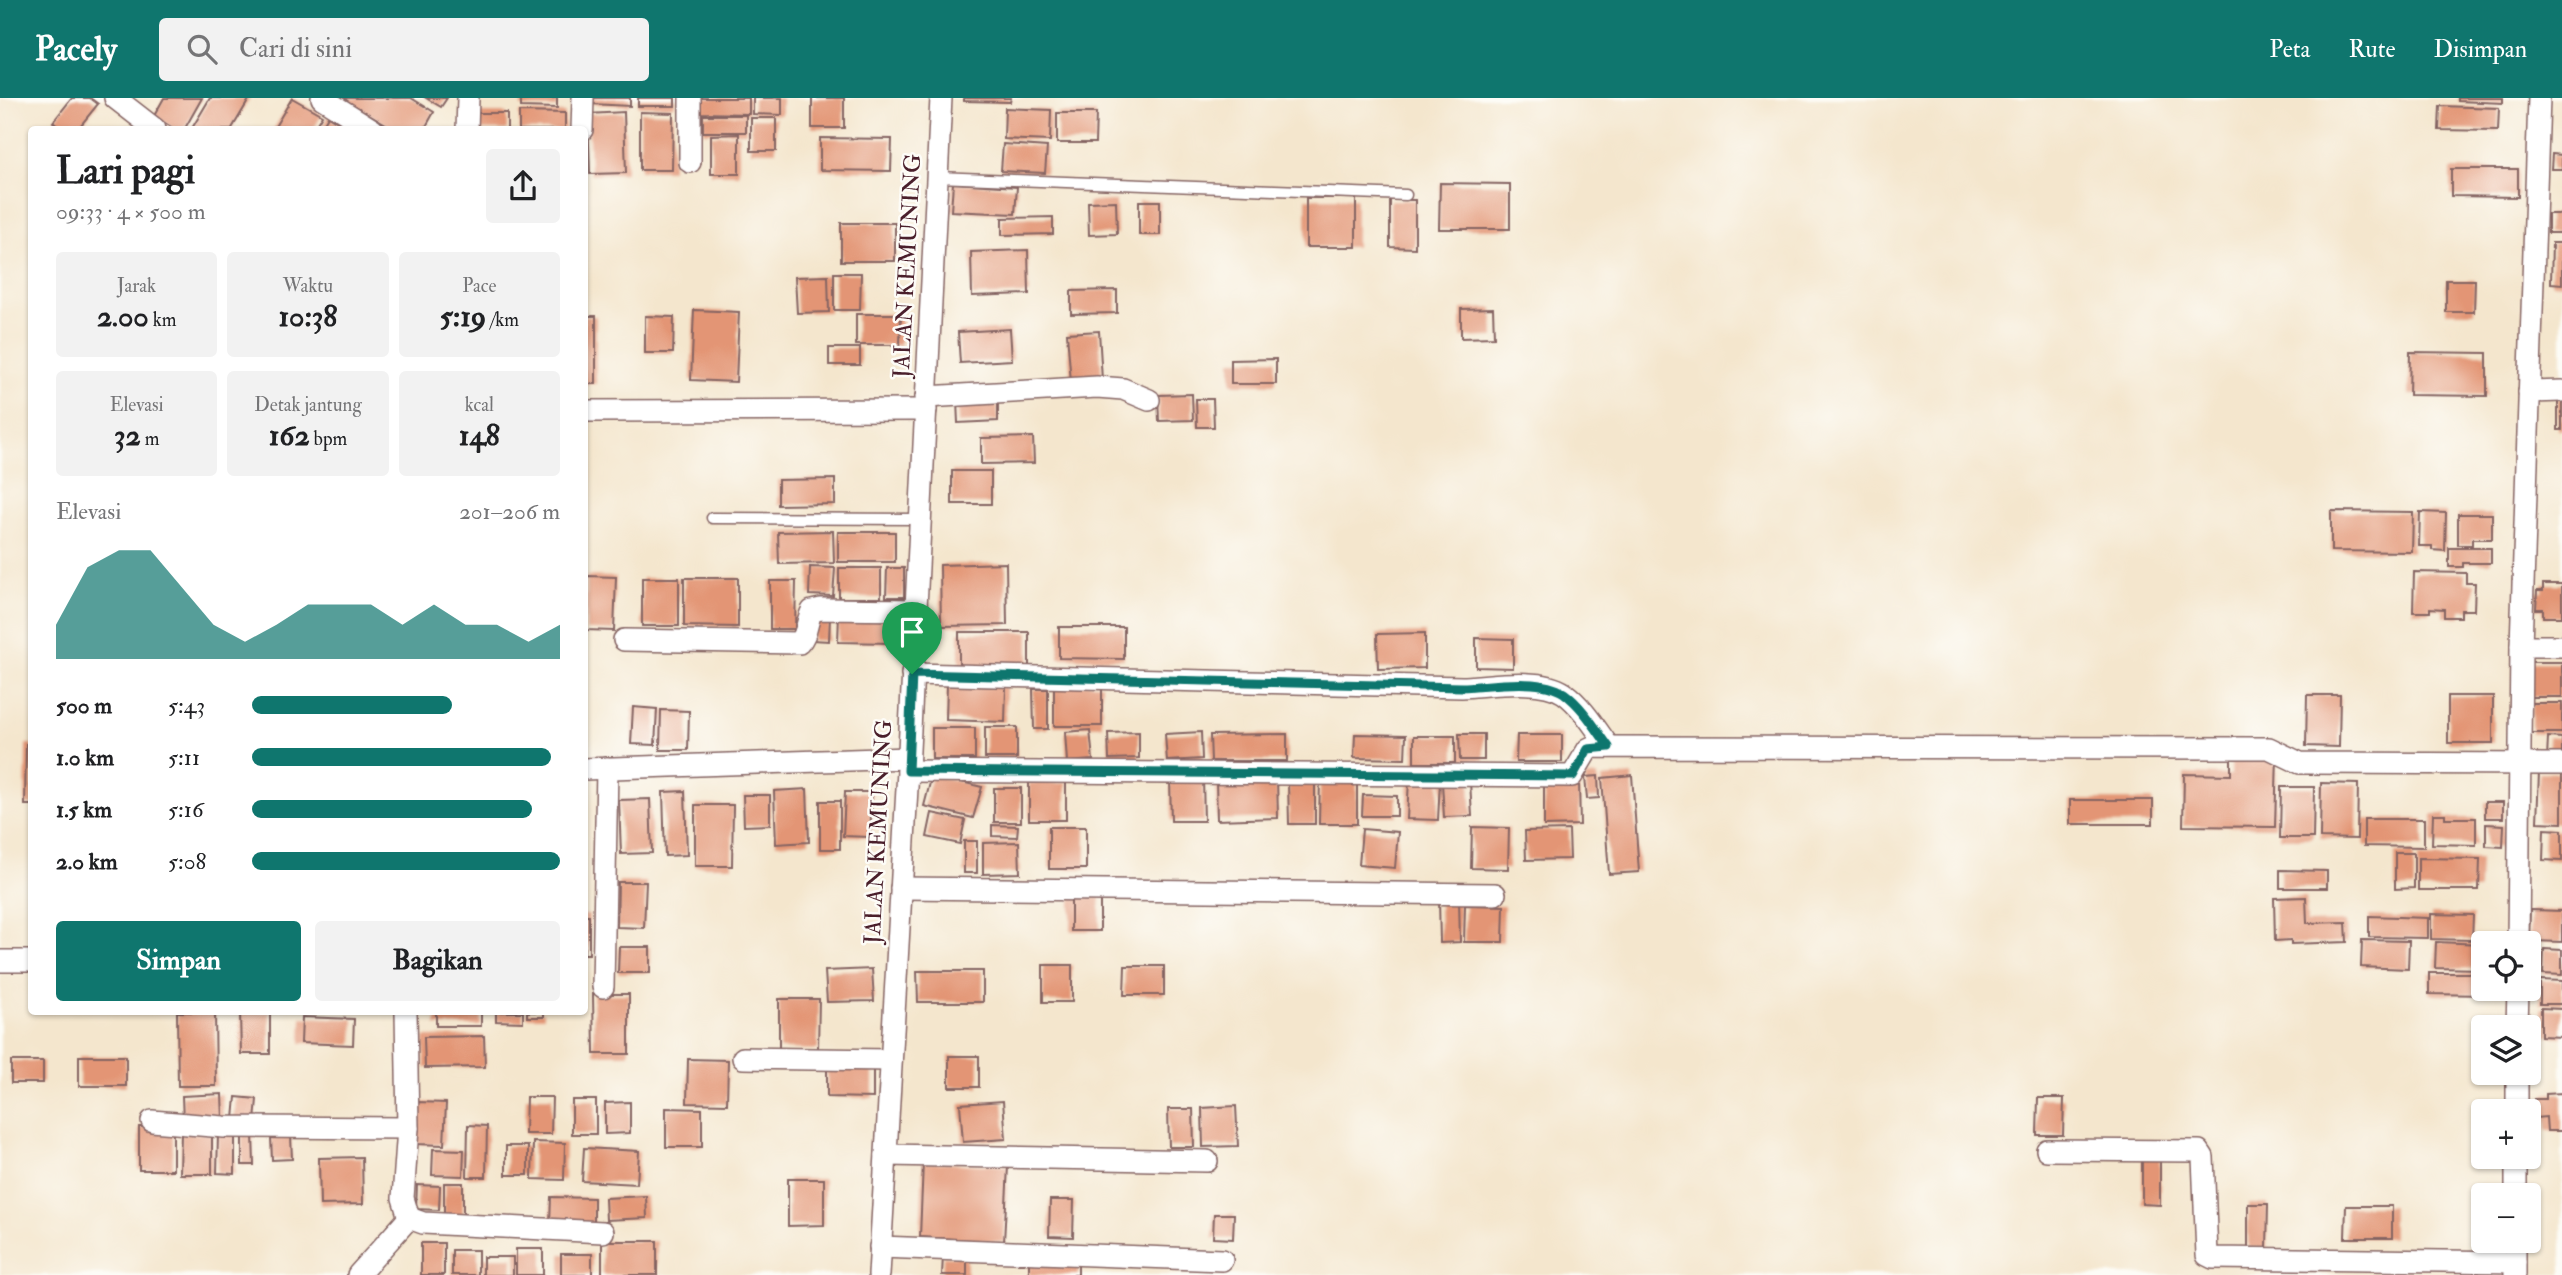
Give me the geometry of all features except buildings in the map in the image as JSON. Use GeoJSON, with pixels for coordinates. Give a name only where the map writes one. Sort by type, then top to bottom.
{"type":"FeatureCollection","features":[{"type":"Feature","properties":{"kind":"street"},"geometry":{"type":"LineString","coordinates":[[115,98],[151,126]]}},
{"type":"Feature","properties":{"kind":"street"},"geometry":{"type":"LineString","coordinates":[[322,98],[367,126]]}},
{"type":"Feature","properties":{"kind":"street"},"geometry":{"type":"LineString","coordinates":[[467,126],[468,98]]}},
{"type":"Feature","properties":{"kind":"street"},"geometry":{"type":"LineString","coordinates":[[582,126],[583,98]]}},
{"type":"Feature","properties":{"kind":"street"},"geometry":{"type":"LineString","coordinates":[[690,98],[690,162]]}},
{"type":"Feature","properties":{"kind":"street","name":"JALAN KEMUNING"},"geometry":{"type":"LineString","coordinates":[[878,1275],[908,764],[941,98]]}},
{"type":"Feature","properties":{"kind":"street"},"geometry":{"type":"LineString","coordinates":[[2518,931],[2521,646],[2539,98]]}},
{"type":"Feature","properties":{"kind":"street"},"geometry":{"type":"LineString","coordinates":[[588,411],[926,403],[1097,387],[1123,389],[1149,400]]}},
{"type":"Feature","properties":{"kind":"street"},"geometry":{"type":"LineString","coordinates":[[2529,391],[2562,391]]}},
{"type":"Feature","properties":{"kind":"street"},"geometry":{"type":"LineString","coordinates":[[624,640],[799,643],[804,638],[808,617],[812,611],[916,610]]}},
{"type":"Feature","properties":{"kind":"street"},"geometry":{"type":"LineString","coordinates":[[2521,646],[2562,646]]}},
{"type":"Feature","properties":{"kind":"street"},"geometry":{"type":"LineString","coordinates":[[912,674],[1434,687],[1522,684],[1546,687],[1563,693],[1584,713],[1609,747]]}},
{"type":"Feature","properties":{"kind":"street"},"geometry":{"type":"LineString","coordinates":[[588,769],[908,764],[1573,776],[1588,749],[1609,747],[2269,748],[2300,763],[2562,764]]}},
{"type":"Feature","properties":{"kind":"street"},"geometry":{"type":"LineString","coordinates":[[603,987],[607,768]]}},
{"type":"Feature","properties":{"kind":"street"},"geometry":{"type":"LineString","coordinates":[[901,888],[1495,894]]}},
{"type":"Feature","properties":{"kind":"street"},"geometry":{"type":"LineString","coordinates":[[0,961],[28,961]]}},
{"type":"Feature","properties":{"kind":"street"},"geometry":{"type":"LineString","coordinates":[[407,1015],[408,1128],[403,1198],[409,1217],[423,1223],[603,1232]]}},
{"type":"Feature","properties":{"kind":"street"},"geometry":{"type":"LineString","coordinates":[[743,1058],[891,1060]]}},
{"type":"Feature","properties":{"kind":"street"},"geometry":{"type":"LineString","coordinates":[[152,1121],[224,1127],[408,1128]]}},
{"type":"Feature","properties":{"kind":"street"},"geometry":{"type":"LineString","coordinates":[[2047,1150],[2199,1151],[2203,1157],[2207,1255],[2213,1258],[2515,1259]]}},
{"type":"Feature","properties":{"kind":"street"},"geometry":{"type":"LineString","coordinates":[[886,1155],[1207,1161]]}},
{"type":"Feature","properties":{"kind":"street"},"geometry":{"type":"LineString","coordinates":[[358,1275],[409,1217]]}},
{"type":"Feature","properties":{"kind":"street"},"geometry":{"type":"LineString","coordinates":[[880,1247],[1222,1260]]}},
{"type":"Feature","properties":{"kind":"lane"},"geometry":{"type":"LineString","coordinates":[[937,177],[1406,195]]}},
{"type":"Feature","properties":{"kind":"lane"},"geometry":{"type":"LineString","coordinates":[[712,518],[920,519]]}},
{"type":"Feature","properties":{"kind":"route"},"geometry":{"type":"LineString","coordinates":[[912,674],[1462,687],[1522,684],[1546,687],[1563,693],[1584,713],[1609,747],[1588,749],[1573,776],[908,771],[912,674]]}}]}
